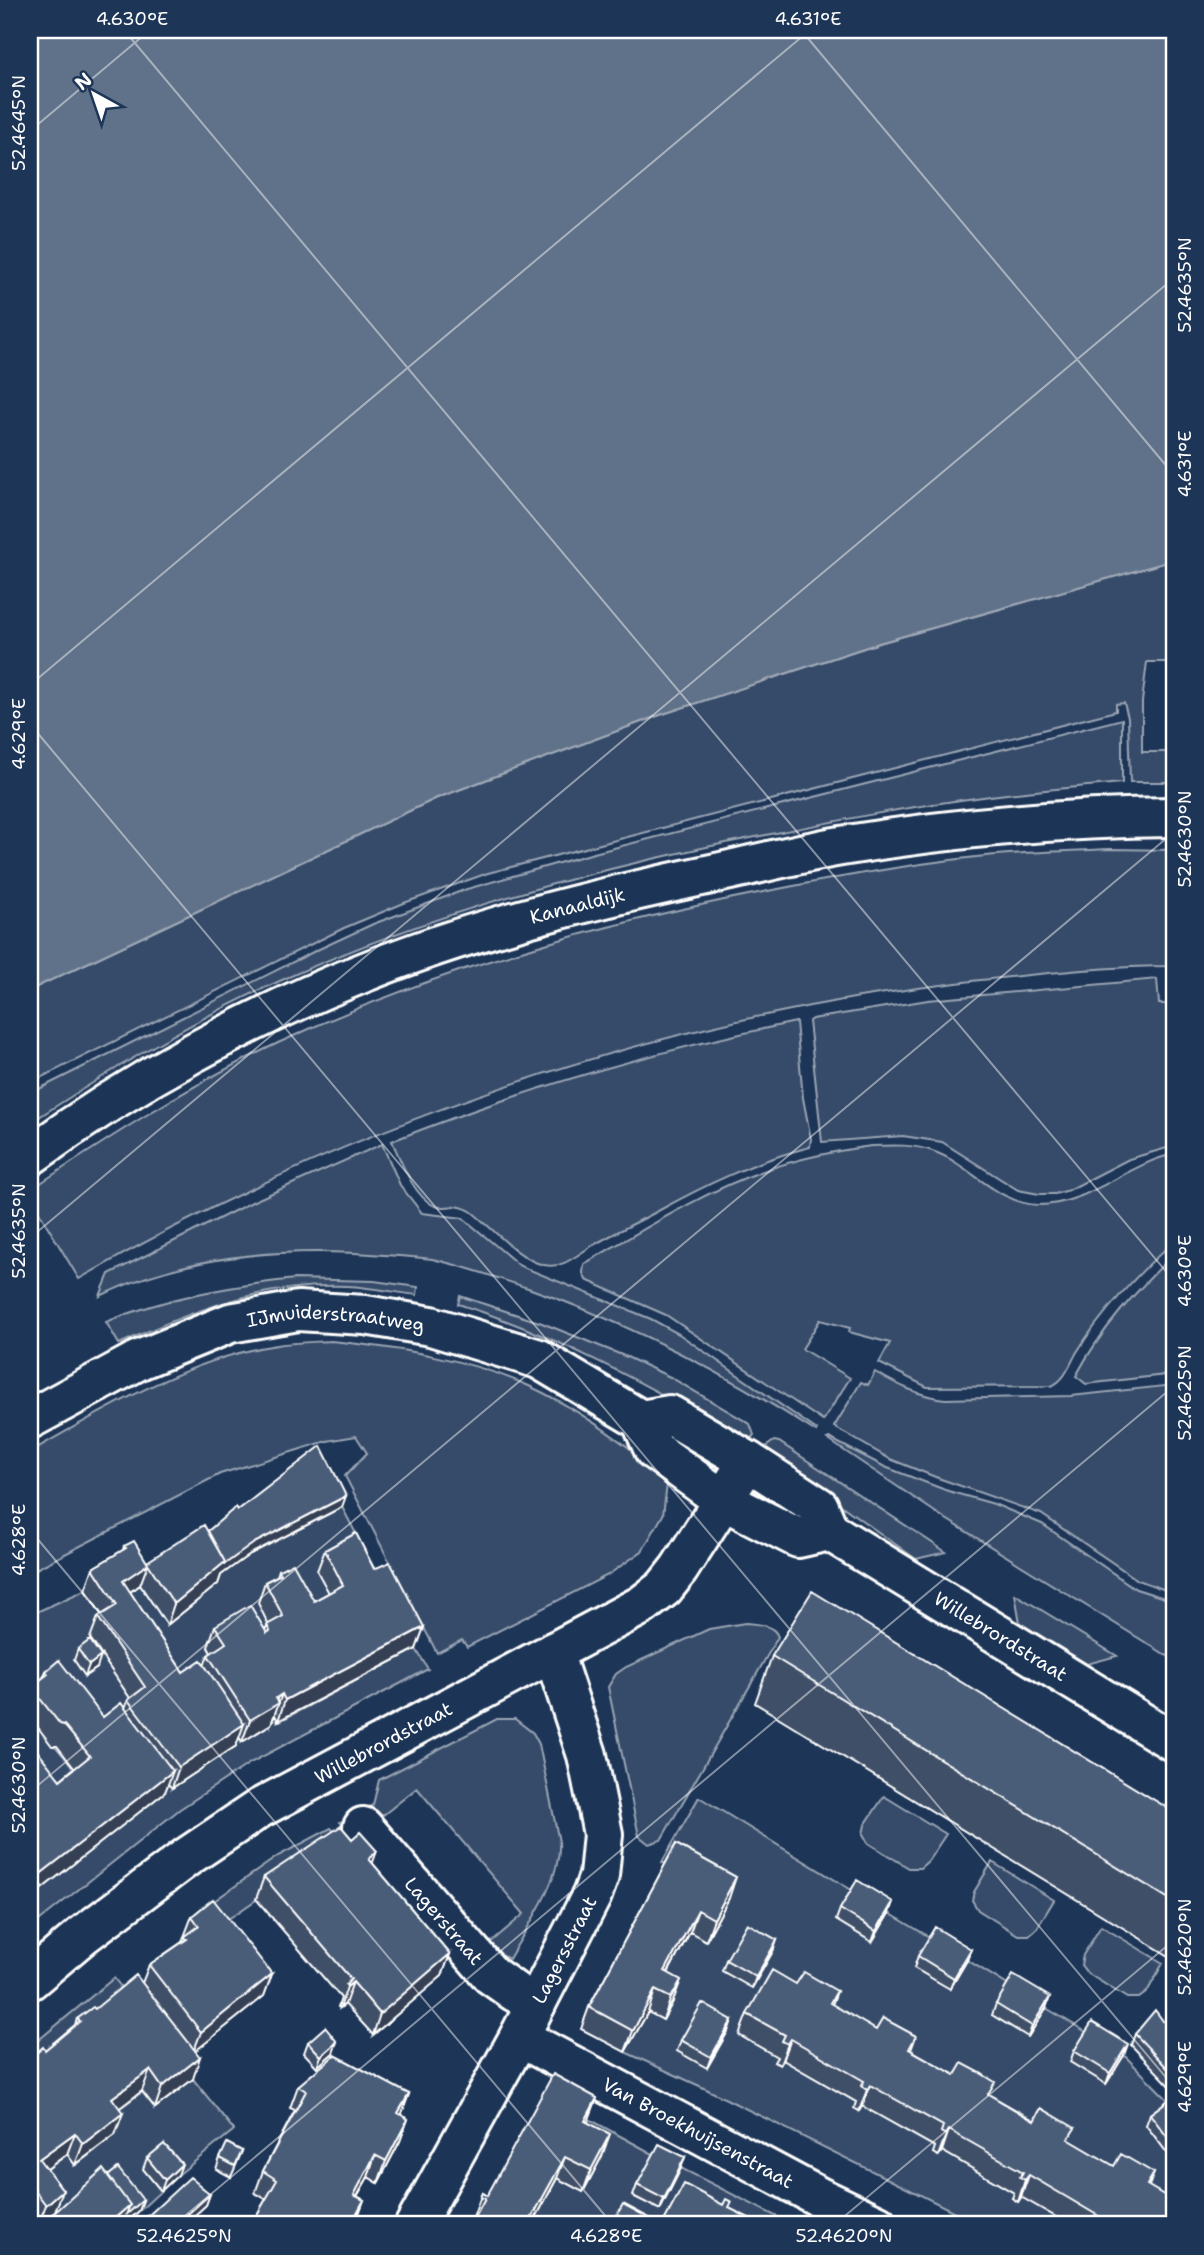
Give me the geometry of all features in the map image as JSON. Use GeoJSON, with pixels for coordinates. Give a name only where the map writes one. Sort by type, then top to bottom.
{"type":"FeatureCollection","features":[{"type":"Feature","properties":{"kind":"street","name":"Kanaaldijk"},"geometry":{"type":"LineString","coordinates":[[30,1156],[64,1131],[169,1066],[268,1015],[365,971],[495,928],[613,895],[840,846],[999,825],[1174,817]]}},
{"type":"Feature","properties":{"kind":"street","name":"IJmuiderstraatweg"},"geometry":{"type":"LineString","coordinates":[[30,1419],[139,1360],[181,1341],[230,1323],[298,1311],[365,1315],[431,1326],[539,1359],[641,1420]]}},
{"type":"Feature","properties":{"kind":"street"},"geometry":{"type":"LineString","coordinates":[[748,1461],[670,1415],[641,1420],[654,1450],[723,1500],[798,1538],[829,1531]]}},
{"type":"Feature","properties":{"kind":"street","name":"Willebrordstraat"},"geometry":{"type":"LineString","coordinates":[[30,1980],[93,1927],[187,1857],[260,1808],[642,1605],[664,1588],[699,1541],[748,1461],[819,1507],[829,1531],[1174,1742]]}},
{"type":"Feature","properties":{"kind":"street","name":"Lagersstraat"},"geometry":{"type":"LineString","coordinates":[[415,2225],[527,2020],[592,1895],[599,1876],[603,1834],[587,1755],[553,1653]]}},
{"type":"Feature","properties":{"kind":"street","name":"Lagerstraat"},"geometry":{"type":"LineString","coordinates":[[363,1827],[527,2020]]}},
{"type":"Feature","properties":{"kind":"street","name":"Van Broekhuijsenstraat"},"geometry":{"type":"LineString","coordinates":[[527,2020],[821,2198],[878,2225]]}},
{"type":"Feature","properties":{"kind":"shaded area"},"geometry":{"type":"Polygon","coordinates":[[[30,30],[1174,30],[1174,560],[879,643],[660,715],[437,798],[30,990],[30,30]]]}},
{"type":"Feature","properties":{"kind":"shaded area"},"geometry":{"type":"Polygon","coordinates":[[[1174,560],[1174,662],[1147,662],[1142,702],[1142,752],[1174,752],[1174,782],[1130,782],[1128,718],[1124,703],[1116,704],[1116,711],[488,873],[344,928],[30,1083],[30,990],[437,798],[660,715],[879,643],[1174,560]]]}},
{"type":"Feature","properties":{"kind":"shaded area"},"geometry":{"type":"Polygon","coordinates":[[[1122,719],[1122,783],[956,801],[824,824],[646,860],[461,911],[341,955],[249,995],[153,1046],[30,1123],[31,1093],[317,950],[373,924],[467,889],[594,853],[1122,719]]]}},
{"type":"Feature","properties":{"kind":"shaded area"},"geometry":{"type":"Polygon","coordinates":[[[1111,849],[1174,850],[1174,966],[1098,969],[972,981],[854,998],[738,1021],[624,1050],[510,1085],[399,1125],[290,1171],[183,1222],[79,1279],[30,1197],[30,1190],[90,1150],[246,1059],[338,1017],[458,971],[641,919],[824,880],[967,858],[1111,849]]]}},
{"type":"Feature","properties":{"kind":"shaded area"},"geometry":{"type":"Polygon","coordinates":[[[1157,979],[1159,1004],[1174,1004],[1174,1146],[1129,1159],[1069,1190],[1055,1194],[1039,1194],[1018,1190],[942,1142],[903,1136],[822,1142],[809,1021],[812,1019],[928,1000],[1157,979]]]}},
{"type":"Feature","properties":{"kind":"shaded area"},"geometry":{"type":"Polygon","coordinates":[[[796,1022],[810,1147],[751,1166],[713,1183],[558,1265],[544,1265],[526,1257],[466,1209],[456,1206],[439,1207],[427,1202],[414,1187],[392,1141],[491,1104],[591,1072],[796,1022]]]}},
{"type":"Feature","properties":{"kind":"shaded area"},"geometry":{"type":"Polygon","coordinates":[[[382,1144],[400,1185],[422,1213],[463,1218],[520,1266],[651,1319],[679,1334],[817,1430],[816,1432],[677,1351],[604,1317],[528,1288],[432,1259],[312,1252],[239,1257],[168,1271],[100,1296],[109,1274],[254,1201],[382,1144]]]}},
{"type":"Feature","properties":{"kind":"shaded area"},"geometry":{"type":"Polygon","coordinates":[[[871,1146],[928,1149],[948,1158],[1010,1198],[1039,1205],[1074,1198],[1140,1166],[1174,1154],[1174,1242],[1109,1308],[1086,1338],[1064,1376],[1051,1386],[927,1387],[879,1363],[890,1343],[849,1332],[850,1328],[820,1320],[802,1349],[850,1378],[823,1421],[666,1315],[586,1280],[583,1273],[584,1264],[673,1212],[719,1189],[792,1162],[871,1146]]]}},
{"type":"Feature","properties":{"kind":"shaded area"},"geometry":{"type":"Polygon","coordinates":[[[1174,1254],[1174,1374],[1086,1384],[1076,1376],[1097,1342],[1133,1296],[1174,1254]]]}},
{"type":"Feature","properties":{"kind":"shaded area"},"geometry":{"type":"Polygon","coordinates":[[[295,1279],[374,1281],[418,1287],[417,1295],[347,1286],[317,1286],[258,1294],[173,1320],[119,1344],[106,1322],[199,1294],[295,1279]]]}},
{"type":"Feature","properties":{"kind":"shaded area"},"geometry":{"type":"Polygon","coordinates":[[[460,1296],[542,1323],[670,1377],[750,1424],[754,1435],[748,1442],[643,1384],[570,1348],[458,1304],[460,1296]]]}},
{"type":"Feature","properties":{"kind":"shaded area"},"geometry":{"type":"Polygon","coordinates":[[[331,1341],[407,1351],[481,1368],[548,1395],[601,1428],[668,1477],[663,1515],[642,1551],[608,1575],[467,1647],[462,1640],[437,1653],[345,1476],[367,1453],[356,1436],[327,1441],[220,1474],[30,1572],[30,1452],[149,1387],[213,1361],[277,1345],[331,1341]]]}},
{"type":"Feature","properties":{"kind":"shaded area"},"geometry":{"type":"Polygon","coordinates":[[[875,1372],[909,1389],[945,1399],[1071,1396],[1174,1385],[1174,1593],[1138,1580],[1041,1514],[890,1459],[834,1427],[861,1382],[868,1385],[875,1372]]]}},
{"type":"Feature","properties":{"kind":"shaded area"},"geometry":{"type":"Polygon","coordinates":[[[827,1439],[885,1467],[948,1491],[994,1504],[1042,1524],[1136,1589],[1174,1601],[1174,1660],[938,1514],[827,1439]]]}},
{"type":"Feature","properties":{"kind":"shaded area"},"geometry":{"type":"Polygon","coordinates":[[[774,1441],[946,1552],[916,1559],[765,1451],[764,1448],[774,1441]]]}},
{"type":"Feature","properties":{"kind":"shaded area"},"geometry":{"type":"Polygon","coordinates":[[[342,1507],[382,1583],[275,1637],[208,1648],[270,1726],[269,1719],[275,1715],[280,1721],[416,1649],[428,1669],[250,1763],[180,1809],[30,1928],[30,1897],[165,1792],[30,1704],[30,1615],[85,1590],[109,1626],[91,1639],[137,1709],[120,1721],[172,1788],[236,1745],[115,1602],[140,1585],[167,1625],[217,1584],[215,1579],[250,1554],[342,1507]]]}},
{"type":"Feature","properties":{"kind":"shaded area"},"geometry":{"type":"Polygon","coordinates":[[[1015,1594],[1117,1656],[1087,1664],[1020,1623],[1015,1594]]]}},
{"type":"Feature","properties":{"kind":"shaded area"},"geometry":{"type":"Polygon","coordinates":[[[745,1623],[769,1627],[778,1637],[661,1840],[649,1844],[639,1836],[608,1687],[616,1674],[626,1667],[709,1629],[745,1623]]]}},
{"type":"Feature","properties":{"kind":"shaded area"},"geometry":{"type":"Polygon","coordinates":[[[30,1717],[82,1777],[67,1789],[30,1773],[30,1717]]]}},
{"type":"Feature","properties":{"kind":"shaded area"},"geometry":{"type":"Polygon","coordinates":[[[497,1719],[515,1719],[533,1733],[539,1744],[559,1842],[555,1871],[549,1887],[509,1959],[499,1954],[490,1943],[524,1914],[417,1788],[382,1816],[376,1810],[350,1833],[340,1822],[373,1805],[379,1780],[497,1719]]]}},
{"type":"Feature","properties":{"kind":"shaded area"},"geometry":{"type":"Polygon","coordinates":[[[884,1796],[946,1834],[928,1861],[920,1868],[909,1868],[868,1843],[863,1834],[865,1825],[884,1796]]]}},
{"type":"Feature","properties":{"kind":"shaded area"},"geometry":{"type":"Polygon","coordinates":[[[699,1797],[853,1891],[872,1942],[889,1913],[931,1938],[950,1989],[967,1960],[1009,1986],[1028,2036],[1046,2008],[1088,2033],[1071,2062],[1106,2084],[1124,2055],[1173,2105],[1146,2125],[1171,2158],[1174,2156],[1174,2225],[777,2057],[775,2063],[780,2065],[783,2060],[856,2102],[859,2111],[862,2106],[936,2148],[933,2153],[939,2156],[942,2151],[1016,2194],[1012,2198],[1018,2201],[1021,2197],[1070,2225],[981,2225],[704,2088],[625,2052],[648,2011],[663,2020],[673,2002],[657,1992],[690,1932],[728,1898],[662,1862],[699,1797]]]}},
{"type":"Feature","properties":{"kind":"shaded area"},"geometry":{"type":"Polygon","coordinates":[[[331,1828],[342,1841],[218,1926],[204,1908],[278,1856],[331,1828]]]}},
{"type":"Feature","properties":{"kind":"shaded area"},"geometry":{"type":"Polygon","coordinates":[[[992,1862],[1054,1900],[1037,1928],[1029,1935],[1018,1935],[978,1910],[972,1900],[992,1862]]]}},
{"type":"Feature","properties":{"kind":"shaded area"},"geometry":{"type":"Polygon","coordinates":[[[1101,1926],[1163,1963],[1147,1992],[1139,1998],[1127,1998],[1087,1973],[1081,1965],[1083,1955],[1101,1926]]]}},
{"type":"Feature","properties":{"kind":"shaded area"},"geometry":{"type":"Polygon","coordinates":[[[114,1978],[128,1996],[30,2074],[30,2047],[114,1978]]]}},
{"type":"Feature","properties":{"kind":"shaded area"},"geometry":{"type":"Polygon","coordinates":[[[193,2079],[234,2130],[178,2175],[159,2156],[144,2169],[161,2191],[124,2225],[39,2225],[55,2212],[31,2181],[68,2154],[76,2165],[115,2135],[104,2120],[142,2092],[155,2108],[193,2079]]]}},
{"type":"Feature","properties":{"kind":"shaded area"},"geometry":{"type":"Polygon","coordinates":[[[589,2119],[655,2155],[634,2197],[660,2209],[681,2168],[793,2225],[532,2225],[557,2178],[583,2192],[602,2156],[577,2143],[589,2119]]]}},
{"type":"Feature","properties":{"kind":"building"},"geometry":{"type":"Polygon","coordinates":[[[321,1446],[346,1496],[254,1543],[225,1564],[208,1531],[236,1507],[238,1510],[321,1446]]]}},
{"type":"Feature","properties":{"kind":"building"},"geometry":{"type":"Polygon","coordinates":[[[204,1525],[225,1562],[174,1604],[147,1562],[204,1525]]]}},
{"type":"Feature","properties":{"kind":"building"},"geometry":{"type":"Polygon","coordinates":[[[356,1533],[374,1569],[390,1562],[424,1627],[285,1700],[282,1694],[276,1698],[279,1703],[250,1720],[208,1655],[226,1643],[215,1626],[250,1605],[267,1633],[270,1631],[267,1625],[283,1616],[265,1582],[281,1574],[279,1570],[293,1563],[314,1601],[343,1585],[325,1550],[356,1533]]]}},
{"type":"Feature","properties":{"kind":"building"},"geometry":{"type":"Polygon","coordinates":[[[134,1541],[148,1564],[123,1581],[183,1672],[201,1660],[244,1724],[179,1767],[128,1700],[145,1687],[98,1617],[117,1605],[93,1568],[134,1541]]]}},
{"type":"Feature","properties":{"kind":"building"},"geometry":{"type":"Polygon","coordinates":[[[812,1591],[1174,1812],[1174,1902],[772,1656],[812,1591]]]}},
{"type":"Feature","properties":{"kind":"building"},"geometry":{"type":"Polygon","coordinates":[[[90,1640],[101,1656],[89,1665],[78,1649],[90,1640]]]}},
{"type":"Feature","properties":{"kind":"building"},"geometry":{"type":"Polygon","coordinates":[[[59,1660],[103,1717],[121,1703],[173,1771],[30,1882],[30,1753],[35,1748],[60,1780],[90,1756],[31,1687],[48,1674],[46,1671],[59,1660]]]}},
{"type":"Feature","properties":{"kind":"building"},"geometry":{"type":"Polygon","coordinates":[[[341,1826],[352,1839],[360,1832],[377,1851],[369,1859],[450,1954],[380,2014],[353,1982],[347,1987],[351,1979],[264,1877],[341,1826]]]}},
{"type":"Feature","properties":{"kind":"building"},"geometry":{"type":"Polygon","coordinates":[[[676,1844],[736,1877],[714,1919],[698,1910],[665,1971],[681,1980],[671,1998],[655,1990],[633,2031],[589,2007],[676,1844]]]}},
{"type":"Feature","properties":{"kind":"building"},"geometry":{"type":"Polygon","coordinates":[[[857,1880],[893,1902],[876,1931],[840,1909],[857,1880]]]}},
{"type":"Feature","properties":{"kind":"building"},"geometry":{"type":"Polygon","coordinates":[[[213,1899],[272,1974],[201,2032],[149,1965],[187,1939],[184,1937],[199,1926],[192,1916],[213,1899]]]}},
{"type":"Feature","properties":{"kind":"building"},"geometry":{"type":"Polygon","coordinates":[[[747,1923],[777,1940],[756,1977],[726,1960],[747,1923]]]}},
{"type":"Feature","properties":{"kind":"building"},"geometry":{"type":"Polygon","coordinates":[[[935,1927],[971,1949],[954,1978],[918,1956],[935,1927]]]}},
{"type":"Feature","properties":{"kind":"building"},"geometry":{"type":"Polygon","coordinates":[[[772,1970],[796,1984],[804,1972],[837,1991],[830,2003],[876,2030],[883,2018],[916,2036],[909,2049],[955,2075],[962,2063],[979,2072],[995,2082],[988,2094],[1034,2121],[1041,2108],[1075,2128],[1068,2139],[1114,2166],[1121,2154],[1154,2173],[1147,2185],[1174,2201],[1174,2225],[1116,2225],[1108,2221],[1103,2225],[1099,2223],[1102,2218],[1029,2175],[1025,2180],[1020,2177],[1023,2172],[949,2130],[944,2134],[941,2132],[943,2126],[870,2085],[867,2090],[861,2086],[864,2081],[791,2039],[788,2044],[782,2041],[785,2035],[747,2014],[772,1970]]]}},
{"type":"Feature","properties":{"kind":"building"},"geometry":{"type":"Polygon","coordinates":[[[136,1975],[200,2057],[162,2087],[150,2070],[112,2098],[123,2113],[83,2144],[75,2133],[39,2159],[63,2190],[46,2205],[30,2184],[30,2059],[43,2047],[45,2050],[80,2021],[77,2019],[93,2007],[95,2009],[136,1975]]]}},
{"type":"Feature","properties":{"kind":"building"},"geometry":{"type":"Polygon","coordinates":[[[1013,1975],[1050,1997],[1032,2026],[996,2004],[1013,1975]]]}},
{"type":"Feature","properties":{"kind":"building"},"geometry":{"type":"Polygon","coordinates":[[[702,2003],[732,2020],[711,2057],[681,2040],[702,2003]]]}},
{"type":"Feature","properties":{"kind":"building"},"geometry":{"type":"Polygon","coordinates":[[[1155,2010],[1174,2036],[1174,2075],[1135,2034],[1155,2010]]]}},
{"type":"Feature","properties":{"kind":"building"},"geometry":{"type":"Polygon","coordinates":[[[1092,2022],[1128,2044],[1110,2073],[1074,2051],[1092,2022]]]}},
{"type":"Feature","properties":{"kind":"building"},"geometry":{"type":"Polygon","coordinates":[[[325,2027],[337,2042],[321,2056],[308,2042],[325,2027]]]}},
{"type":"Feature","properties":{"kind":"building"},"geometry":{"type":"Polygon","coordinates":[[[335,2055],[409,2094],[398,2113],[408,2119],[386,2161],[375,2155],[354,2195],[364,2200],[353,2220],[344,2215],[338,2225],[251,2225],[277,2180],[263,2171],[306,2091],[298,2086],[335,2055]]]}},
{"type":"Feature","properties":{"kind":"building"},"geometry":{"type":"Polygon","coordinates":[[[553,2074],[597,2098],[585,2121],[610,2134],[591,2170],[565,2157],[531,2219],[542,2225],[471,2225],[485,2199],[480,2197],[482,2193],[487,2196],[553,2074]]]}},
{"type":"Feature","properties":{"kind":"building"},"geometry":{"type":"Polygon","coordinates":[[[1174,2096],[1174,2146],[1150,2114],[1174,2096]]]}},
{"type":"Feature","properties":{"kind":"building"},"geometry":{"type":"Polygon","coordinates":[[[227,2143],[242,2151],[235,2166],[220,2158],[227,2143]]]}},
{"type":"Feature","properties":{"kind":"building"},"geometry":{"type":"Polygon","coordinates":[[[164,2144],[182,2164],[165,2180],[147,2158],[164,2144]]]}},
{"type":"Feature","properties":{"kind":"building"},"geometry":{"type":"Polygon","coordinates":[[[659,2144],[685,2157],[664,2199],[637,2185],[659,2144]]]}},
{"type":"Feature","properties":{"kind":"building"},"geometry":{"type":"Polygon","coordinates":[[[118,2168],[143,2200],[126,2215],[130,2205],[108,2176],[118,2168]]]}},
{"type":"Feature","properties":{"kind":"building"},"geometry":{"type":"Polygon","coordinates":[[[103,2169],[130,2205],[107,2225],[60,2225],[52,2215],[103,2169]]]}},
{"type":"Feature","properties":{"kind":"building"},"geometry":{"type":"Polygon","coordinates":[[[190,2177],[210,2194],[182,2219],[179,2216],[168,2225],[138,2225],[190,2177]]]}},
{"type":"Feature","properties":{"kind":"building"},"geometry":{"type":"Polygon","coordinates":[[[684,2184],[723,2205],[726,2199],[732,2202],[729,2208],[763,2225],[662,2225],[684,2184]]]}},
{"type":"Feature","properties":{"kind":"building"},"geometry":{"type":"Polygon","coordinates":[[[623,2204],[653,2220],[650,2225],[611,2225],[623,2204]]]}}]}
